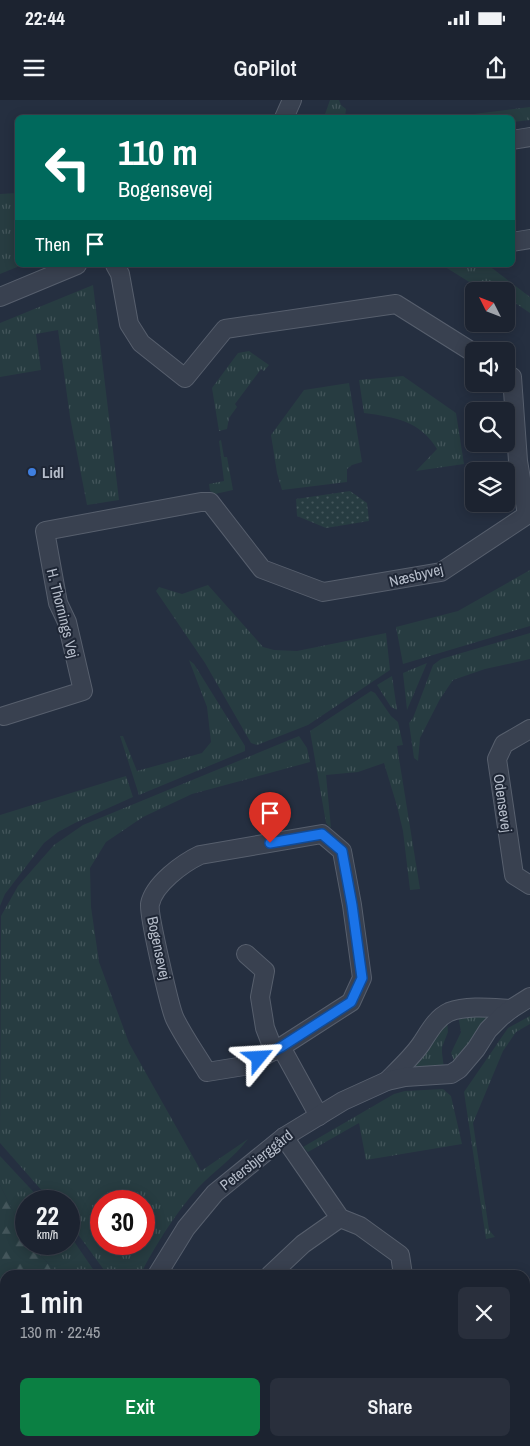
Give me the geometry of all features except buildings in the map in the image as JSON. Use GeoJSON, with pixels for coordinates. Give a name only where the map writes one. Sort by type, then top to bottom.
{"type":"FeatureCollection","features":[{"type":"Feature","properties":{"kind":"street"},"geometry":{"type":"LineString","coordinates":[[285,115],[292,100]]}},
{"type":"Feature","properties":{"kind":"street"},"geometry":{"type":"LineString","coordinates":[[515,140],[530,137]]}},
{"type":"Feature","properties":{"kind":"street"},"geometry":{"type":"LineString","coordinates":[[515,242],[530,239]]}},
{"type":"Feature","properties":{"kind":"street"},"geometry":{"type":"LineString","coordinates":[[0,297],[72,267]]}},
{"type":"Feature","properties":{"kind":"street"},"geometry":{"type":"LineString","coordinates":[[116,267],[120,274],[129,324],[141,343],[185,378],[225,329],[396,304],[465,347]]}},
{"type":"Feature","properties":{"kind":"street","name":"Næsbyvej"},"geometry":{"type":"LineString","coordinates":[[210,502],[262,569],[323,592],[441,572],[527,515],[518,461],[513,392]]}},
{"type":"Feature","properties":{"kind":"street","name":"H. Thornings Vej"},"geometry":{"type":"LineString","coordinates":[[4,716],[83,691],[67,622],[58,603],[45,531],[201,502],[210,502]]}},
{"type":"Feature","properties":{"kind":"street","name":"Odensevej"},"geometry":{"type":"LineString","coordinates":[[530,728],[504,744],[497,758],[514,875],[530,885]]}},
{"type":"Feature","properties":{"kind":"street","name":"Bogensevej"},"geometry":{"type":"LineString","coordinates":[[322,834],[342,851],[362,978],[351,1002],[278,1049],[244,1066],[206,1072],[174,1018],[157,947],[150,906],[155,891],[184,863],[200,855],[322,834]]}},
{"type":"Feature","properties":{"kind":"street"},"geometry":{"type":"LineString","coordinates":[[246,954],[265,971],[260,997],[265,1028],[319,1116]]}},
{"type":"Feature","properties":{"kind":"street","name":"Petersbjerggård"},"geometry":{"type":"LineString","coordinates":[[160,1270],[186,1228],[215,1193],[284,1137],[342,1101],[387,1081],[405,1077],[451,1074],[459,1069],[476,1049],[488,1030],[511,1008],[530,998]]}},
{"type":"Feature","properties":{"kind":"street","name":"Petersbjerggård"},"geometry":{"type":"LineString","coordinates":[[387,1081],[402,1067],[421,1044],[431,1028],[449,1012],[469,1008],[511,1008]]}},
{"type":"Feature","properties":{"kind":"street"},"geometry":{"type":"LineString","coordinates":[[284,1137],[340,1218],[360,1226],[400,1255],[402,1270]]}},
{"type":"Feature","properties":{"kind":"street"},"geometry":{"type":"LineString","coordinates":[[275,1270],[303,1244],[340,1218]]}},
{"type":"Feature","properties":{"kind":"green space"},"geometry":{"type":"Polygon","coordinates":[[[330,100],[339,100],[346,109],[345,115],[325,115],[330,100]]]}},
{"type":"Feature","properties":{"kind":"green space"},"geometry":{"type":"Polygon","coordinates":[[[530,107],[530,120],[515,122],[515,115],[466,115],[530,107]]]}},
{"type":"Feature","properties":{"kind":"green space"},"geometry":{"type":"Polygon","coordinates":[[[15,193],[15,267],[17,267],[0,274],[0,194],[15,193]]]}},
{"type":"Feature","properties":{"kind":"green space"},"geometry":{"type":"Polygon","coordinates":[[[445,267],[491,267],[510,282],[469,282],[445,267]]]}},
{"type":"Feature","properties":{"kind":"green space"},"geometry":{"type":"Polygon","coordinates":[[[93,285],[119,500],[87,505],[70,417],[58,330],[36,334],[41,370],[0,377],[0,323],[93,285]]]}},
{"type":"Feature","properties":{"kind":"green space"},"geometry":{"type":"Polygon","coordinates":[[[515,286],[530,297],[530,313],[515,303],[515,286]]]}},
{"type":"Feature","properties":{"kind":"green space"},"geometry":{"type":"Polygon","coordinates":[[[249,351],[269,365],[264,371],[261,369],[235,404],[237,407],[229,418],[227,429],[219,431],[212,388],[238,353],[249,351]]]}},
{"type":"Feature","properties":{"kind":"green space"},"geometry":{"type":"Polygon","coordinates":[[[403,376],[456,413],[464,464],[416,471],[437,449],[423,432],[406,422],[386,416],[364,413],[359,380],[403,376]]]}},
{"type":"Feature","properties":{"kind":"green space"},"geometry":{"type":"Polygon","coordinates":[[[349,383],[362,462],[352,465],[347,469],[347,482],[282,490],[277,473],[271,435],[304,390],[349,383]]]}},
{"type":"Feature","properties":{"kind":"green space"},"geometry":{"type":"Polygon","coordinates":[[[221,440],[224,457],[227,457],[233,490],[215,494],[210,491],[209,484],[224,481],[219,441],[221,440]]]}},
{"type":"Feature","properties":{"kind":"green space"},"geometry":{"type":"Polygon","coordinates":[[[350,491],[367,503],[369,521],[326,528],[297,516],[296,499],[350,491]]]}},
{"type":"Feature","properties":{"kind":"green space"},"geometry":{"type":"Polygon","coordinates":[[[530,570],[530,626],[403,664],[396,627],[458,611],[530,570]]]}},
{"type":"Feature","properties":{"kind":"green space"},"geometry":{"type":"Polygon","coordinates":[[[208,585],[263,647],[274,650],[297,651],[386,633],[390,670],[308,725],[257,745],[251,743],[205,663],[156,591],[159,587],[182,594],[208,585]]]}},
{"type":"Feature","properties":{"kind":"green space"},"geometry":{"type":"Polygon","coordinates":[[[530,633],[530,659],[485,669],[453,680],[440,699],[420,738],[418,761],[414,758],[409,723],[413,718],[433,665],[441,659],[530,633]]]}},
{"type":"Feature","properties":{"kind":"green space"},"geometry":{"type":"Polygon","coordinates":[[[189,660],[194,664],[245,746],[245,751],[139,795],[120,736],[123,736],[137,771],[202,753],[211,742],[207,707],[189,660]]]}},
{"type":"Feature","properties":{"kind":"green space"},"geometry":{"type":"Polygon","coordinates":[[[427,663],[407,710],[403,673],[427,663]]]}},
{"type":"Feature","properties":{"kind":"green space"},"geometry":{"type":"Polygon","coordinates":[[[392,676],[397,710],[391,707],[377,685],[392,676]]]}},
{"type":"Feature","properties":{"kind":"green space"},"geometry":{"type":"Polygon","coordinates":[[[371,691],[375,693],[391,716],[398,722],[403,745],[397,746],[420,889],[410,890],[403,831],[384,763],[358,772],[326,775],[331,828],[326,823],[310,731],[371,691]]]}},
{"type":"Feature","properties":{"kind":"green space"},"geometry":{"type":"Polygon","coordinates":[[[299,736],[307,748],[310,762],[192,794],[143,817],[106,842],[90,868],[91,907],[99,962],[129,1043],[201,1171],[248,1139],[237,1152],[198,1188],[181,1208],[155,1249],[155,1190],[90,1190],[90,1251],[80,1237],[80,1190],[41,1190],[0,1143],[1,916],[18,886],[54,845],[83,825],[299,736]]]}},
{"type":"Feature","properties":{"kind":"green space"},"geometry":{"type":"Polygon","coordinates":[[[126,776],[133,797],[75,823],[58,832],[44,843],[5,894],[0,906],[0,815],[126,776]]]}},
{"type":"Feature","properties":{"kind":"green space"},"geometry":{"type":"Polygon","coordinates":[[[467,1013],[491,1017],[455,1063],[451,1053],[461,1032],[458,1015],[467,1013]]]}},
{"type":"Feature","properties":{"kind":"green space"},"geometry":{"type":"Polygon","coordinates":[[[530,1016],[530,1024],[516,1032],[503,1051],[473,1123],[489,1230],[495,1237],[486,1239],[464,1092],[508,1028],[530,1016]]]}},
{"type":"Feature","properties":{"kind":"green space"},"geometry":{"type":"Polygon","coordinates":[[[447,1020],[448,1032],[442,1047],[444,1068],[428,1070],[410,1067],[447,1020]]]}},
{"type":"Feature","properties":{"kind":"green space"},"geometry":{"type":"Polygon","coordinates":[[[443,1089],[451,1096],[462,1144],[366,1160],[359,1123],[308,1152],[303,1147],[394,1094],[405,1091],[443,1089]]]}},
{"type":"Feature","properties":{"kind":"green space"},"geometry":{"type":"Polygon","coordinates":[[[0,1156],[32,1190],[15,1190],[15,1215],[0,1185],[0,1156]]]}},
{"type":"Feature","properties":{"kind":"green space"},"geometry":{"type":"Polygon","coordinates":[[[0,1185],[15,1215],[15,1255],[40,1255],[56,1270],[0,1270],[0,1185]]]}},
{"type":"Feature","properties":{"kind":"green space"},"geometry":{"type":"Polygon","coordinates":[[[80,1250],[94,1270],[56,1270],[40,1255],[80,1255],[80,1250]]]}},
{"type":"Feature","properties":{"kind":"green space"},"geometry":{"type":"Polygon","coordinates":[[[93,1255],[151,1255],[143,1270],[104,1270],[93,1255]]]}},
{"type":"Feature","properties":{"kind":"place","name":"Lidl"},"geometry":{"type":"Point","coordinates":[32,472]}},
{"type":"Feature","properties":{"kind":"route"},"geometry":{"type":"LineString","coordinates":[[259,1058],[281,1047],[342,1009],[351,1002],[362,978],[342,851],[322,834],[270,843]]}}]}
